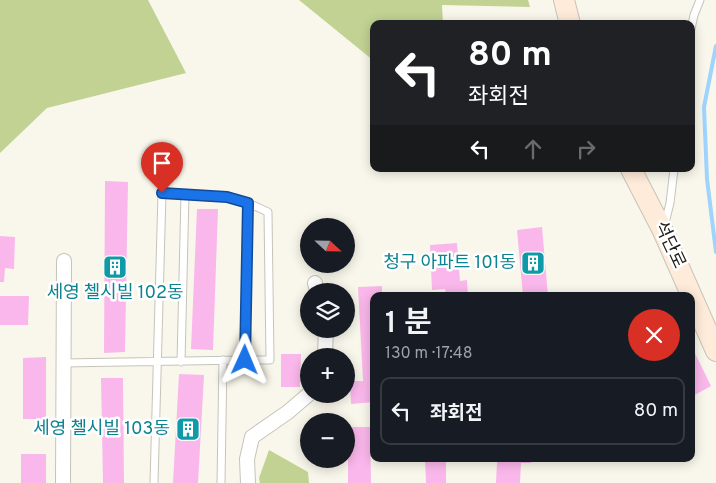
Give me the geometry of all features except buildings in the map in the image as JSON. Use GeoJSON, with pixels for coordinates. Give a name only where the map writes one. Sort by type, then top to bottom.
{"type":"FeatureCollection","features":[{"type":"Feature","properties":{"kind":"main road"},"geometry":{"type":"LineString","coordinates":[[564,0],[569,20]]}},
{"type":"Feature","properties":{"kind":"main road","name":"석단로"},"geometry":{"type":"LineString","coordinates":[[633,172],[663,231],[690,292]]}},
{"type":"Feature","properties":{"kind":"main road","name":"석단로"},"geometry":{"type":"LineString","coordinates":[[695,303],[716,351]]}},
{"type":"Feature","properties":{"kind":"street"},"geometry":{"type":"LineString","coordinates":[[63,483],[64,261]]}},
{"type":"Feature","properties":{"kind":"street"},"geometry":{"type":"LineString","coordinates":[[248,483],[247,459],[252,437],[300,402]]}},
{"type":"Feature","properties":{"kind":"lane"},"geometry":{"type":"LineString","coordinates":[[693,20],[700,0]]}},
{"type":"Feature","properties":{"kind":"lane"},"geometry":{"type":"LineString","coordinates":[[663,231],[670,203],[674,172]]}},
{"type":"Feature","properties":{"kind":"lane"},"geometry":{"type":"LineString","coordinates":[[63,363],[157,362],[181,362],[270,360],[268,212],[248,203],[227,197],[162,193],[157,362],[154,483]]}},
{"type":"Feature","properties":{"kind":"lane"},"geometry":{"type":"LineString","coordinates":[[181,362],[185,194]]}},
{"type":"Feature","properties":{"kind":"lane"},"geometry":{"type":"LineString","coordinates":[[245,360],[248,203]]}},
{"type":"Feature","properties":{"kind":"lane"},"geometry":{"type":"LineString","coordinates":[[221,483],[223,360]]}},
{"type":"Feature","properties":{"kind":"green space"},"geometry":{"type":"Polygon","coordinates":[[[0,0],[148,0],[186,73],[47,108],[0,153],[0,0]]]}},
{"type":"Feature","properties":{"kind":"green space"},"geometry":{"type":"Polygon","coordinates":[[[299,0],[528,0],[530,7],[442,5],[443,20],[370,20],[370,58],[299,0]]]}},
{"type":"Feature","properties":{"kind":"green space"},"geometry":{"type":"Polygon","coordinates":[[[269,450],[308,472],[309,483],[260,483],[259,478],[269,450]]]}},
{"type":"Feature","properties":{"kind":"waterway"},"geometry":{"type":"LineString","coordinates":[[716,46],[704,107],[707,179],[716,252]]}},
{"type":"Feature","properties":{"kind":"place","name":"청구 아파트 101동"},"geometry":{"type":"Point","coordinates":[533,263]}},
{"type":"Feature","properties":{"kind":"place","name":"세영 첼시빌 102동"},"geometry":{"type":"Point","coordinates":[115,267]}},
{"type":"Feature","properties":{"kind":"place","name":"세영 첼시빌 103동"},"geometry":{"type":"Point","coordinates":[188,429]}},
{"type":"Feature","properties":{"kind":"route"},"geometry":{"type":"LineString","coordinates":[[162,193],[227,197],[248,203],[245,360]]}}]}
